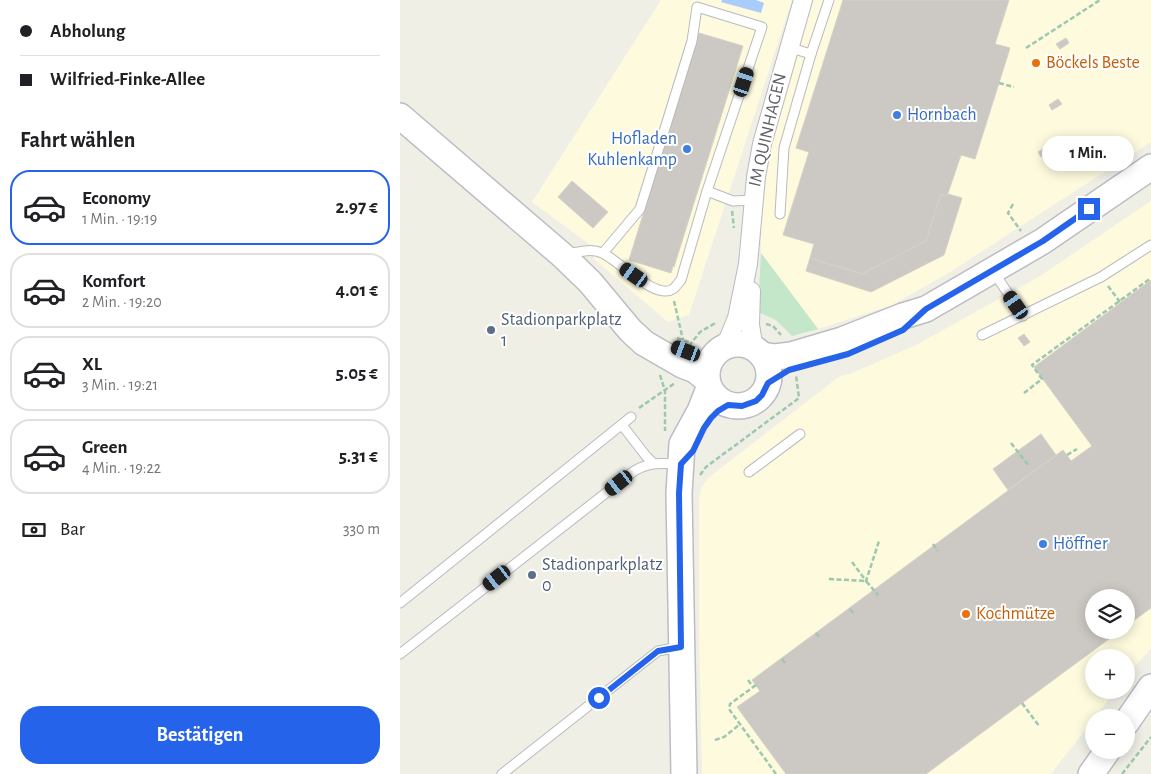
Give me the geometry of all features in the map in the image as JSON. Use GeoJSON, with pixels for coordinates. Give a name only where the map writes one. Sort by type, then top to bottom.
{"type":"FeatureCollection","features":[{"type":"Feature","properties":{"kind":"street","name":"IM QUINHAGEN"},"geometry":{"type":"LineString","coordinates":[[720,350],[737,318],[748,264],[753,200],[762,144],[788,47],[803,0]]}},
{"type":"Feature","properties":{"kind":"street"},"geometry":{"type":"LineString","coordinates":[[400,116],[562,255],[590,282],[613,297],[641,325],[660,340],[684,352],[704,354],[740,344],[775,357],[791,354],[842,340],[926,309],[1043,241],[1151,167]]}},
{"type":"Feature","properties":{"kind":"street","name":"IM QUINHAGEN"},"geometry":{"type":"LineString","coordinates":[[748,264],[751,286],[750,334],[758,352]]}},
{"type":"Feature","properties":{"kind":"street"},"geometry":{"type":"LineString","coordinates":[[768,383],[781,374],[795,368],[848,354],[903,330],[926,309]]}},
{"type":"Feature","properties":{"kind":"street"},"geometry":{"type":"LineString","coordinates":[[684,774],[679,493],[673,464],[700,411],[708,383],[707,368],[720,350]]}},
{"type":"Feature","properties":{"kind":"street"},"geometry":{"type":"LineString","coordinates":[[684,352],[708,383],[716,398],[728,405],[740,406],[750,404],[762,395],[768,383],[768,367],[758,352]]}},
{"type":"Feature","properties":{"kind":"street"},"geometry":{"type":"LineString","coordinates":[[673,464],[693,451],[711,418],[728,405]]}},
{"type":"Feature","properties":{"kind":"street"},"geometry":{"type":"LineString","coordinates":[[1135,710],[1151,687]]}},
{"type":"Feature","properties":{"kind":"street"},"geometry":{"type":"LineString","coordinates":[[1091,774],[1102,759]]}},
{"type":"Feature","properties":{"kind":"lane"},"geometry":{"type":"LineString","coordinates":[[780,214],[784,148],[811,54],[829,0]]}},
{"type":"Feature","properties":{"kind":"lane"},"geometry":{"type":"LineString","coordinates":[[562,255],[591,250],[603,253],[649,286],[663,292],[672,290],[681,280],[762,27],[697,7],[692,41],[640,209],[603,253]]}},
{"type":"Feature","properties":{"kind":"lane"},"geometry":{"type":"LineString","coordinates":[[788,47],[811,54]]}},
{"type":"Feature","properties":{"kind":"lane"},"geometry":{"type":"LineString","coordinates":[[708,191],[733,202],[753,200]]}},
{"type":"Feature","properties":{"kind":"lane"},"geometry":{"type":"LineString","coordinates":[[982,335],[1102,277],[1151,245]]}},
{"type":"Feature","properties":{"kind":"lane"},"geometry":{"type":"LineString","coordinates":[[993,271],[1024,316]]}},
{"type":"Feature","properties":{"kind":"lane"},"geometry":{"type":"LineString","coordinates":[[400,603],[631,417]]}},
{"type":"Feature","properties":{"kind":"lane"},"geometry":{"type":"LineString","coordinates":[[622,425],[646,456],[654,463]]}},
{"type":"Feature","properties":{"kind":"lane"},"geometry":{"type":"LineString","coordinates":[[749,472],[800,434]]}},
{"type":"Feature","properties":{"kind":"lane"},"geometry":{"type":"LineString","coordinates":[[400,654],[634,471],[642,466],[654,463],[673,464]]}},
{"type":"Feature","properties":{"kind":"lane"},"geometry":{"type":"LineString","coordinates":[[506,771],[658,651],[681,647]]}},
{"type":"Feature","properties":{"kind":"path"},"geometry":{"type":"LineString","coordinates":[[1026,48],[1100,0]]}},
{"type":"Feature","properties":{"kind":"path"},"geometry":{"type":"LineString","coordinates":[[999,83],[1014,87]]}},
{"type":"Feature","properties":{"kind":"path"},"geometry":{"type":"LineString","coordinates":[[1013,204],[1008,213],[1021,231]]}},
{"type":"Feature","properties":{"kind":"path"},"geometry":{"type":"LineString","coordinates":[[1024,393],[1042,379],[1032,366],[1151,278]]}},
{"type":"Feature","properties":{"kind":"path"},"geometry":{"type":"LineString","coordinates":[[1109,287],[1120,302]]}},
{"type":"Feature","properties":{"kind":"path"},"geometry":{"type":"LineString","coordinates":[[631,417],[647,402],[673,386],[679,378],[684,352],[672,290]]}},
{"type":"Feature","properties":{"kind":"path"},"geometry":{"type":"LineString","coordinates":[[750,320],[772,326],[783,338]]}},
{"type":"Feature","properties":{"kind":"path"},"geometry":{"type":"LineString","coordinates":[[684,352],[700,332],[718,322]]}},
{"type":"Feature","properties":{"kind":"path"},"geometry":{"type":"LineString","coordinates":[[679,493],[694,486],[706,467],[799,398],[795,368]]}},
{"type":"Feature","properties":{"kind":"path"},"geometry":{"type":"LineString","coordinates":[[656,370],[661,377],[665,391],[673,464]]}},
{"type":"Feature","properties":{"kind":"path"},"geometry":{"type":"LineString","coordinates":[[1011,442],[1029,466]]}},
{"type":"Feature","properties":{"kind":"path"},"geometry":{"type":"LineString","coordinates":[[1067,455],[1077,449]]}},
{"type":"Feature","properties":{"kind":"path"},"geometry":{"type":"LineString","coordinates":[[866,581],[879,541]]}},
{"type":"Feature","properties":{"kind":"path"},"geometry":{"type":"LineString","coordinates":[[933,544],[938,551]]}},
{"type":"Feature","properties":{"kind":"path"},"geometry":{"type":"LineString","coordinates":[[852,562],[878,595]]}},
{"type":"Feature","properties":{"kind":"path"},"geometry":{"type":"LineString","coordinates":[[829,579],[866,581]]}},
{"type":"Feature","properties":{"kind":"path"},"geometry":{"type":"LineString","coordinates":[[850,609],[853,613]]}},
{"type":"Feature","properties":{"kind":"path"},"geometry":{"type":"LineString","coordinates":[[816,633],[820,638]]}},
{"type":"Feature","properties":{"kind":"path"},"geometry":{"type":"LineString","coordinates":[[782,658],[785,663]]}},
{"type":"Feature","properties":{"kind":"path"},"geometry":{"type":"LineString","coordinates":[[748,680],[754,686],[730,704],[728,709],[776,774]]}},
{"type":"Feature","properties":{"kind":"path"},"geometry":{"type":"LineString","coordinates":[[1022,703],[1039,726]]}},
{"type":"Feature","properties":{"kind":"path"},"geometry":{"type":"LineString","coordinates":[[714,740],[724,737],[740,725]]}},
{"type":"Feature","properties":{"kind":"path"},"geometry":{"type":"LineString","coordinates":[[1122,774],[1151,737]]}},
{"type":"Feature","properties":{"kind":"shaded area"},"geometry":{"type":"Polygon","coordinates":[[[661,0],[792,0],[689,315],[668,322],[595,260],[589,244],[532,202],[661,0]]]}},
{"type":"Feature","properties":{"kind":"shaded area"},"geometry":{"type":"Polygon","coordinates":[[[808,0],[1151,0],[1151,142],[947,274],[892,305],[818,329],[761,253],[761,195],[766,151],[808,0]]]}},
{"type":"Feature","properties":{"kind":"shaded area"},"geometry":{"type":"Polygon","coordinates":[[[1151,201],[1151,648],[1135,667],[1135,649],[1085,649],[1085,699],[1109,699],[1101,709],[1085,709],[1085,730],[1051,774],[702,774],[699,631],[699,499],[701,488],[708,478],[840,376],[850,374],[916,345],[1040,276],[1151,201]]]}},
{"type":"Feature","properties":{"kind":"green space"},"geometry":{"type":"Polygon","coordinates":[[[761,253],[818,329],[792,336],[776,320],[758,312],[761,253]]]}},
{"type":"Feature","properties":{"kind":"water"},"geometry":{"type":"Polygon","coordinates":[[[722,0],[756,0],[764,3],[761,13],[721,2],[722,0]]]}},
{"type":"Feature","properties":{"kind":"building","name":"Hornbach"},"geometry":{"type":"Polygon","coordinates":[[[843,0],[1009,0],[995,44],[1010,48],[975,159],[961,155],[947,196],[941,194],[926,241],[862,274],[810,258],[814,244],[783,235],[809,152],[796,148],[843,0]]]}},
{"type":"Feature","properties":{"kind":"building","name":"Hofladen Kuhlenkamp"},"geometry":{"type":"Polygon","coordinates":[[[699,33],[743,46],[671,273],[629,260],[699,33]]]}},
{"type":"Feature","properties":{"kind":"building"},"geometry":{"type":"Polygon","coordinates":[[[1066,38],[1069,43],[1060,49],[1056,44],[1066,38]]]}},
{"type":"Feature","properties":{"kind":"building"},"geometry":{"type":"Polygon","coordinates":[[[1058,99],[1062,104],[1052,110],[1049,105],[1058,99]]]}},
{"type":"Feature","properties":{"kind":"building"},"geometry":{"type":"Polygon","coordinates":[[[1048,146],[1051,151],[1041,157],[1038,152],[1048,146]]]}},
{"type":"Feature","properties":{"kind":"building"},"geometry":{"type":"Polygon","coordinates":[[[572,181],[608,212],[593,228],[558,197],[572,181]]]}},
{"type":"Feature","properties":{"kind":"building"},"geometry":{"type":"Polygon","coordinates":[[[941,194],[962,198],[944,255],[871,292],[806,271],[810,258],[862,274],[926,241],[941,194]]]}},
{"type":"Feature","properties":{"kind":"building","name":"Höffner"},"geometry":{"type":"Polygon","coordinates":[[[1151,280],[1151,608],[1135,620],[1135,589],[1085,589],[1085,639],[1109,639],[1095,649],[1085,649],[1085,657],[926,774],[786,774],[737,707],[760,691],[752,680],[1063,450],[1071,461],[1092,446],[1034,367],[1151,280]]]}},
{"type":"Feature","properties":{"kind":"building"},"geometry":{"type":"Polygon","coordinates":[[[1024,334],[1030,342],[1024,346],[1018,338],[1024,334]]]}},
{"type":"Feature","properties":{"kind":"building"},"geometry":{"type":"Polygon","coordinates":[[[1041,434],[1056,455],[1008,490],[993,469],[1041,434]]]}},
{"type":"Feature","properties":{"kind":"place","name":"Böckels Beste"},"geometry":{"type":"Point","coordinates":[1036,63]}},
{"type":"Feature","properties":{"kind":"place","name":"Hornbach"},"geometry":{"type":"Point","coordinates":[897,115]}},
{"type":"Feature","properties":{"kind":"place","name":"Hofladen Kuhlenkamp"},"geometry":{"type":"Point","coordinates":[687,149]}},
{"type":"Feature","properties":{"kind":"place","name":"Stadionparkplatz 1"},"geometry":{"type":"Point","coordinates":[491,330]}},
{"type":"Feature","properties":{"kind":"place","name":"Höffner"},"geometry":{"type":"Point","coordinates":[1043,544]}},
{"type":"Feature","properties":{"kind":"place","name":"Stadionparkplatz 0"},"geometry":{"type":"Point","coordinates":[532,575]}},
{"type":"Feature","properties":{"kind":"place","name":"Kochmütze"},"geometry":{"type":"Point","coordinates":[966,614]}},
{"type":"Feature","properties":{"kind":"route"},"geometry":{"type":"LineString","coordinates":[[599,698],[658,651],[681,647],[679,493],[681,464],[693,451],[704,428],[718,411],[728,405],[748,405],[762,395],[768,383],[789,370],[848,354],[903,330],[926,309],[957,293],[1043,241],[1089,209]]}}]}
